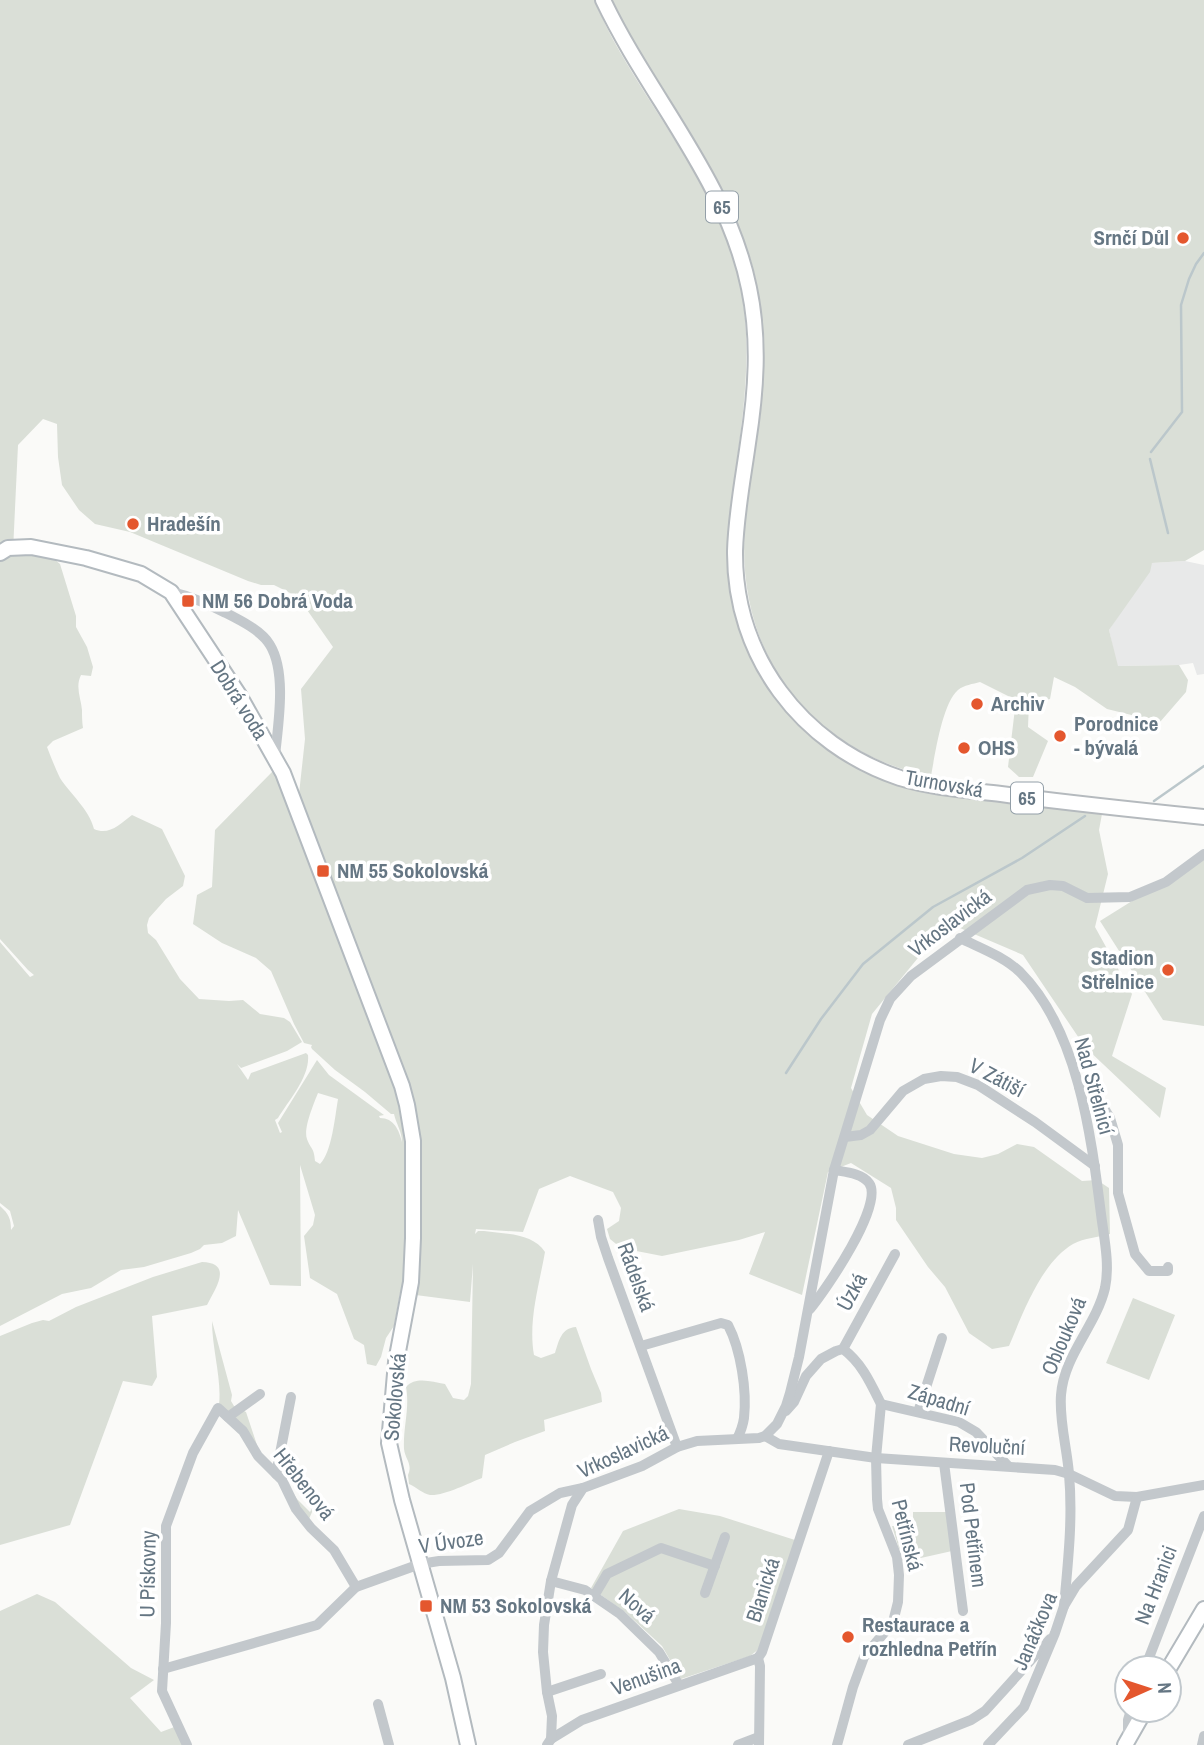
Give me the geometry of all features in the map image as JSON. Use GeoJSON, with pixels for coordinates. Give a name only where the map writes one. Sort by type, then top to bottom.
{"type":"FeatureCollection","features":[{"type":"Feature","properties":{"kind":"street","name":"Turnovská"},"geometry":{"type":"LineString","coordinates":[[603,0],[627,48],[696,159],[721,205],[738,248],[747,281],[754,323],[755,376],[752,418],[737,522],[739,594],[747,627],[762,664],[785,699],[815,729],[855,757],[899,777],[939,786],[1027,798],[1204,817]]}},
{"type":"Feature","properties":{"kind":"street","name":"Dobrá voda"},"geometry":{"type":"LineString","coordinates":[[0,553],[9,548],[31,547],[111,564],[141,574],[171,592],[195,598],[241,621],[269,643],[276,660],[280,704],[274,757]]}},
{"type":"Feature","properties":{"kind":"street","name":"Dobrá voda"},"geometry":{"type":"LineString","coordinates":[[171,592],[239,695],[274,757]]}},
{"type":"Feature","properties":{"kind":"street","name":"Sokolovská"},"geometry":{"type":"LineString","coordinates":[[274,757],[402,1086],[411,1124],[411,1282],[396,1362],[389,1443],[453,1678],[468,1745]]}},
{"type":"Feature","properties":{"kind":"street","name":"Vrkoslavická"},"geometry":{"type":"LineString","coordinates":[[549,1742],[552,1716],[543,1652],[544,1625],[551,1581],[572,1505],[583,1489],[642,1466],[677,1447],[697,1441],[765,1436],[781,1416],[799,1357],[834,1170],[880,1020],[890,999],[911,976],[1027,890],[1051,885],[1063,886],[1087,898],[1130,897],[1166,882],[1204,854]]}},
{"type":"Feature","properties":{"kind":"street","name":"Nad Střelnicí"},"geometry":{"type":"LineString","coordinates":[[960,939],[1003,958],[1020,972],[1048,1008],[1068,1049],[1079,1087],[1095,1166]]}},
{"type":"Feature","properties":{"kind":"street","name":"V Zátiší"},"geometry":{"type":"LineString","coordinates":[[845,1137],[861,1135],[870,1130],[903,1091],[924,1079],[957,1077],[978,1086],[1035,1122],[1095,1166]]}},
{"type":"Feature","properties":{"kind":"street"},"geometry":{"type":"LineString","coordinates":[[1079,1087],[1095,1093],[1110,1118],[1118,1145],[1118,1193],[1135,1254],[1149,1271],[1168,1271],[1168,1267]]}},
{"type":"Feature","properties":{"kind":"street","name":"Oblouková"},"geometry":{"type":"LineString","coordinates":[[1064,1606],[1071,1522],[1061,1394],[1071,1358],[1098,1307],[1105,1287],[1107,1267],[1095,1166]]}},
{"type":"Feature","properties":{"kind":"street","name":"Vrkoslavická"},"geometry":{"type":"LineString","coordinates":[[807,1312],[825,1291],[861,1229],[872,1198],[869,1183],[863,1178],[834,1170]]}},
{"type":"Feature","properties":{"kind":"street","name":"Rádelská"},"geometry":{"type":"LineString","coordinates":[[598,1220],[601,1237],[677,1447]]}},
{"type":"Feature","properties":{"kind":"street","name":"Úzká"},"geometry":{"type":"LineString","coordinates":[[843,1349],[895,1254]]}},
{"type":"Feature","properties":{"kind":"street"},"geometry":{"type":"LineString","coordinates":[[642,1346],[721,1323],[728,1325],[735,1338],[742,1376],[744,1420],[737,1440]]}},
{"type":"Feature","properties":{"kind":"street"},"geometry":{"type":"LineString","coordinates":[[918,1412],[942,1338]]}},
{"type":"Feature","properties":{"kind":"street"},"geometry":{"type":"LineString","coordinates":[[781,1416],[794,1402],[806,1376],[821,1359],[843,1349]]}},
{"type":"Feature","properties":{"kind":"street","name":"Západní"},"geometry":{"type":"LineString","coordinates":[[843,1349],[867,1375],[881,1404],[959,1422],[976,1432],[1008,1466]]}},
{"type":"Feature","properties":{"kind":"street"},"geometry":{"type":"LineString","coordinates":[[228,1417],[260,1394]]}},
{"type":"Feature","properties":{"kind":"street"},"geometry":{"type":"LineString","coordinates":[[276,1474],[292,1397]]}},
{"type":"Feature","properties":{"kind":"street","name":"Petřínská"},"geometry":{"type":"LineString","coordinates":[[837,1745],[864,1657],[893,1622],[898,1602],[898,1566],[894,1548],[878,1509],[876,1458],[881,1404]]}},
{"type":"Feature","properties":{"kind":"street","name":"Hřebenová"},"geometry":{"type":"LineString","coordinates":[[218,1408],[243,1431],[258,1456],[282,1480],[296,1509],[334,1550],[356,1587]]}},
{"type":"Feature","properties":{"kind":"street","name":"U Pískovny"},"geometry":{"type":"LineString","coordinates":[[187,1745],[162,1691],[166,1623],[166,1527],[193,1453],[218,1408]]}},
{"type":"Feature","properties":{"kind":"street","name":"Revoluční"},"geometry":{"type":"LineString","coordinates":[[765,1436],[779,1444],[876,1458],[1055,1470],[1115,1496],[1137,1497],[1204,1485]]}},
{"type":"Feature","properties":{"kind":"street","name":"Blanická"},"geometry":{"type":"LineString","coordinates":[[759,1741],[758,1658],[829,1451]]}},
{"type":"Feature","properties":{"kind":"street","name":"Pod Petřínem"},"geometry":{"type":"LineString","coordinates":[[944,1463],[963,1611]]}},
{"type":"Feature","properties":{"kind":"street","name":"V Úvoze"},"geometry":{"type":"LineString","coordinates":[[163,1668],[317,1625],[356,1587],[420,1564],[488,1560],[499,1553],[530,1511],[560,1493],[583,1489]]}},
{"type":"Feature","properties":{"kind":"street","name":"Janáčkova"},"geometry":{"type":"LineString","coordinates":[[988,1745],[1024,1707],[1064,1606],[1076,1586],[1128,1531],[1137,1497]]}},
{"type":"Feature","properties":{"kind":"street","name":"Na Hranici"},"geometry":{"type":"LineString","coordinates":[[1150,1654],[1204,1516]]}},
{"type":"Feature","properties":{"kind":"street"},"geometry":{"type":"LineString","coordinates":[[705,1592],[725,1537]]}},
{"type":"Feature","properties":{"kind":"street"},"geometry":{"type":"LineString","coordinates":[[594,1596],[607,1574],[662,1548],[715,1566]]}},
{"type":"Feature","properties":{"kind":"street","name":"Nová"},"geometry":{"type":"LineString","coordinates":[[551,1581],[585,1590],[620,1614],[659,1652],[679,1685]]}},
{"type":"Feature","properties":{"kind":"street"},"geometry":{"type":"LineString","coordinates":[[1177,1654],[1204,1609]]}},
{"type":"Feature","properties":{"kind":"street"},"geometry":{"type":"LineString","coordinates":[[908,1745],[971,1720],[985,1711],[1055,1633]]}},
{"type":"Feature","properties":{"kind":"street","name":"Venušina"},"geometry":{"type":"LineString","coordinates":[[549,1742],[582,1720],[758,1658]]}},
{"type":"Feature","properties":{"kind":"street"},"geometry":{"type":"LineString","coordinates":[[547,1692],[601,1674]]}},
{"type":"Feature","properties":{"kind":"street"},"geometry":{"type":"LineString","coordinates":[[378,1704],[389,1745]]}},
{"type":"Feature","properties":{"kind":"street"},"geometry":{"type":"LineString","coordinates":[[1127,1742],[1128,1724]]}},
{"type":"Feature","properties":{"kind":"street"},"geometry":{"type":"LineString","coordinates":[[1127,1742],[1137,1724]]}},
{"type":"Feature","properties":{"kind":"street"},"geometry":{"type":"LineString","coordinates":[[1202,1745],[1204,1736]]}},
{"type":"Feature","properties":{"kind":"street"},"geometry":{"type":"LineString","coordinates":[[738,1745],[759,1741]]}},
{"type":"Feature","properties":{"kind":"shaded area"},"geometry":{"type":"Polygon","coordinates":[[[0,0],[594,0],[620,52],[703,187],[729,245],[738,275],[746,325],[746,375],[727,553],[731,599],[744,643],[754,664],[779,703],[809,735],[842,759],[878,777],[937,794],[1102,814],[1099,830],[1108,874],[1095,927],[1132,994],[1112,1056],[1166,1088],[1160,1118],[1085,1047],[1023,955],[960,928],[922,953],[872,1014],[851,1088],[867,1115],[898,1136],[954,1154],[982,1158],[998,1154],[1017,1144],[1034,1147],[1082,1181],[1097,1180],[1109,1188],[1110,1234],[1073,1244],[1051,1263],[1034,1290],[1009,1346],[992,1349],[969,1333],[945,1287],[896,1220],[891,1188],[851,1163],[828,1172],[802,1295],[749,1274],[765,1232],[662,1256],[621,1248],[610,1239],[607,1229],[619,1221],[621,1208],[613,1192],[570,1176],[539,1189],[523,1232],[476,1229],[475,1234],[484,1231],[526,1238],[545,1252],[533,1316],[534,1355],[541,1358],[555,1353],[564,1333],[576,1327],[602,1402],[544,1420],[545,1431],[485,1455],[482,1478],[449,1491],[430,1495],[409,1484],[409,1465],[404,1449],[406,1387],[414,1382],[430,1381],[445,1384],[453,1398],[464,1400],[468,1396],[471,1384],[473,1264],[470,1302],[400,1293],[394,1326],[386,1338],[381,1357],[376,1366],[367,1364],[364,1345],[354,1339],[337,1294],[310,1278],[304,1236],[313,1225],[315,1215],[300,1165],[301,1286],[270,1285],[238,1210],[236,1236],[222,1243],[204,1245],[191,1253],[144,1267],[121,1270],[91,1288],[62,1294],[0,1326],[0,1206],[9,1217],[11,1230],[14,1226],[10,1211],[0,1203],[0,942],[30,977],[34,975],[0,939],[0,0]],[[43,419],[18,445],[13,551],[49,555],[60,564],[76,616],[76,627],[87,647],[93,667],[91,676],[81,675],[78,684],[83,728],[53,741],[47,747],[60,778],[84,809],[94,829],[109,830],[132,815],[162,829],[185,876],[183,886],[166,899],[149,918],[147,925],[148,933],[156,940],[180,979],[199,999],[243,1000],[260,1014],[284,1018],[290,1022],[302,1042],[287,1051],[241,1068],[237,1064],[248,1080],[251,1073],[306,1053],[308,1055],[302,1080],[275,1120],[280,1133],[282,1132],[278,1123],[317,1060],[329,1075],[384,1115],[379,1116],[380,1118],[392,1122],[402,1142],[394,1114],[335,1070],[312,1049],[312,1045],[304,1043],[271,971],[256,958],[222,943],[193,924],[197,895],[212,887],[215,830],[273,771],[299,794],[305,739],[301,689],[333,647],[298,597],[274,585],[248,581],[130,532],[95,524],[79,510],[62,485],[57,424],[43,419]],[[318,1093],[306,1135],[315,1161],[320,1164],[330,1143],[338,1099],[318,1093]]]}},
{"type":"Feature","properties":{"kind":"shaded area"},"geometry":{"type":"Polygon","coordinates":[[[612,0],[1204,0],[1204,550],[1185,561],[1152,563],[1150,572],[1109,630],[1118,666],[1179,665],[1188,680],[1186,692],[1160,722],[1107,709],[1075,687],[1054,677],[1050,699],[1029,703],[1028,727],[1048,741],[1033,777],[1019,777],[1008,767],[1016,700],[980,682],[960,688],[952,697],[940,730],[931,776],[915,773],[870,756],[843,740],[798,702],[768,657],[750,606],[746,580],[745,525],[764,375],[764,340],[754,272],[727,200],[690,133],[629,34],[612,0]]]}},
{"type":"Feature","properties":{"kind":"shaded area"},"geometry":{"type":"Polygon","coordinates":[[[1185,561],[1204,565],[1204,674],[1197,675],[1193,663],[1117,666],[1109,630],[1152,563],[1185,561]]]}},
{"type":"Feature","properties":{"kind":"shaded area","name":"Stadion Střelnice"},"geometry":{"type":"Polygon","coordinates":[[[1204,856],[1204,1026],[1163,1020],[1100,921],[1204,856]]]}},
{"type":"Feature","properties":{"kind":"shaded area"},"geometry":{"type":"Polygon","coordinates":[[[202,1262],[212,1263],[220,1272],[214,1292],[207,1305],[152,1316],[157,1377],[152,1386],[123,1381],[70,1525],[0,1545],[0,1336],[32,1323],[49,1321],[76,1307],[153,1277],[202,1262]]]}},
{"type":"Feature","properties":{"kind":"shaded area"},"geometry":{"type":"Polygon","coordinates":[[[1133,1298],[1175,1315],[1149,1380],[1106,1363],[1133,1298]]]}},
{"type":"Feature","properties":{"kind":"shaded area"},"geometry":{"type":"Polygon","coordinates":[[[212,1321],[232,1395],[231,1401],[234,1406],[246,1412],[259,1451],[310,1512],[319,1496],[309,1519],[219,1405],[212,1321]]]}},
{"type":"Feature","properties":{"kind":"shaded area"},"geometry":{"type":"Polygon","coordinates":[[[679,1509],[720,1516],[795,1540],[759,1649],[750,1656],[681,1679],[662,1646],[625,1612],[591,1588],[623,1531],[679,1509]]]}},
{"type":"Feature","properties":{"kind":"shaded area"},"geometry":{"type":"Polygon","coordinates":[[[913,1512],[946,1512],[952,1551],[903,1562],[892,1526],[913,1526],[913,1512]]]}},
{"type":"Feature","properties":{"kind":"shaded area"},"geometry":{"type":"Polygon","coordinates":[[[37,1594],[55,1602],[131,1668],[154,1680],[130,1698],[161,1732],[177,1726],[184,1745],[0,1745],[0,1611],[37,1594]]]}},
{"type":"Feature","properties":{"kind":"waterway"},"geometry":{"type":"LineString","coordinates":[[1151,452],[1182,412],[1181,305],[1189,279],[1204,253]]}},
{"type":"Feature","properties":{"kind":"waterway"},"geometry":{"type":"LineString","coordinates":[[1150,459],[1168,533]]}},
{"type":"Feature","properties":{"kind":"waterway"},"geometry":{"type":"LineString","coordinates":[[1154,801],[1204,766]]}},
{"type":"Feature","properties":{"kind":"waterway"},"geometry":{"type":"LineString","coordinates":[[786,1073],[821,1019],[863,964],[933,907],[1022,858],[1085,816]]}},
{"type":"Feature","properties":{"kind":"place","name":"Srnčí Důl"},"geometry":{"type":"Point","coordinates":[1183,238]}},
{"type":"Feature","properties":{"kind":"place","name":"Hradešín"},"geometry":{"type":"Point","coordinates":[133,524]}},
{"type":"Feature","properties":{"kind":"place","name":"NM 56 Dobrá Voda"},"geometry":{"type":"Point","coordinates":[188,601]}},
{"type":"Feature","properties":{"kind":"place","name":"Archiv"},"geometry":{"type":"Point","coordinates":[977,704]}},
{"type":"Feature","properties":{"kind":"place","name":"Porodnice - bývalá"},"geometry":{"type":"Point","coordinates":[1060,736]}},
{"type":"Feature","properties":{"kind":"place","name":"OHS"},"geometry":{"type":"Point","coordinates":[964,748]}},
{"type":"Feature","properties":{"kind":"place","name":"NM 55 Sokolovská"},"geometry":{"type":"Point","coordinates":[323,871]}},
{"type":"Feature","properties":{"kind":"place","name":"Stadion Střelnice"},"geometry":{"type":"Point","coordinates":[1168,970]}},
{"type":"Feature","properties":{"kind":"place","name":"NM 53 Sokolovská"},"geometry":{"type":"Point","coordinates":[426,1606]}},
{"type":"Feature","properties":{"kind":"place","name":"Restaurace a rozhledna Petřín"},"geometry":{"type":"Point","coordinates":[848,1637]}}]}
